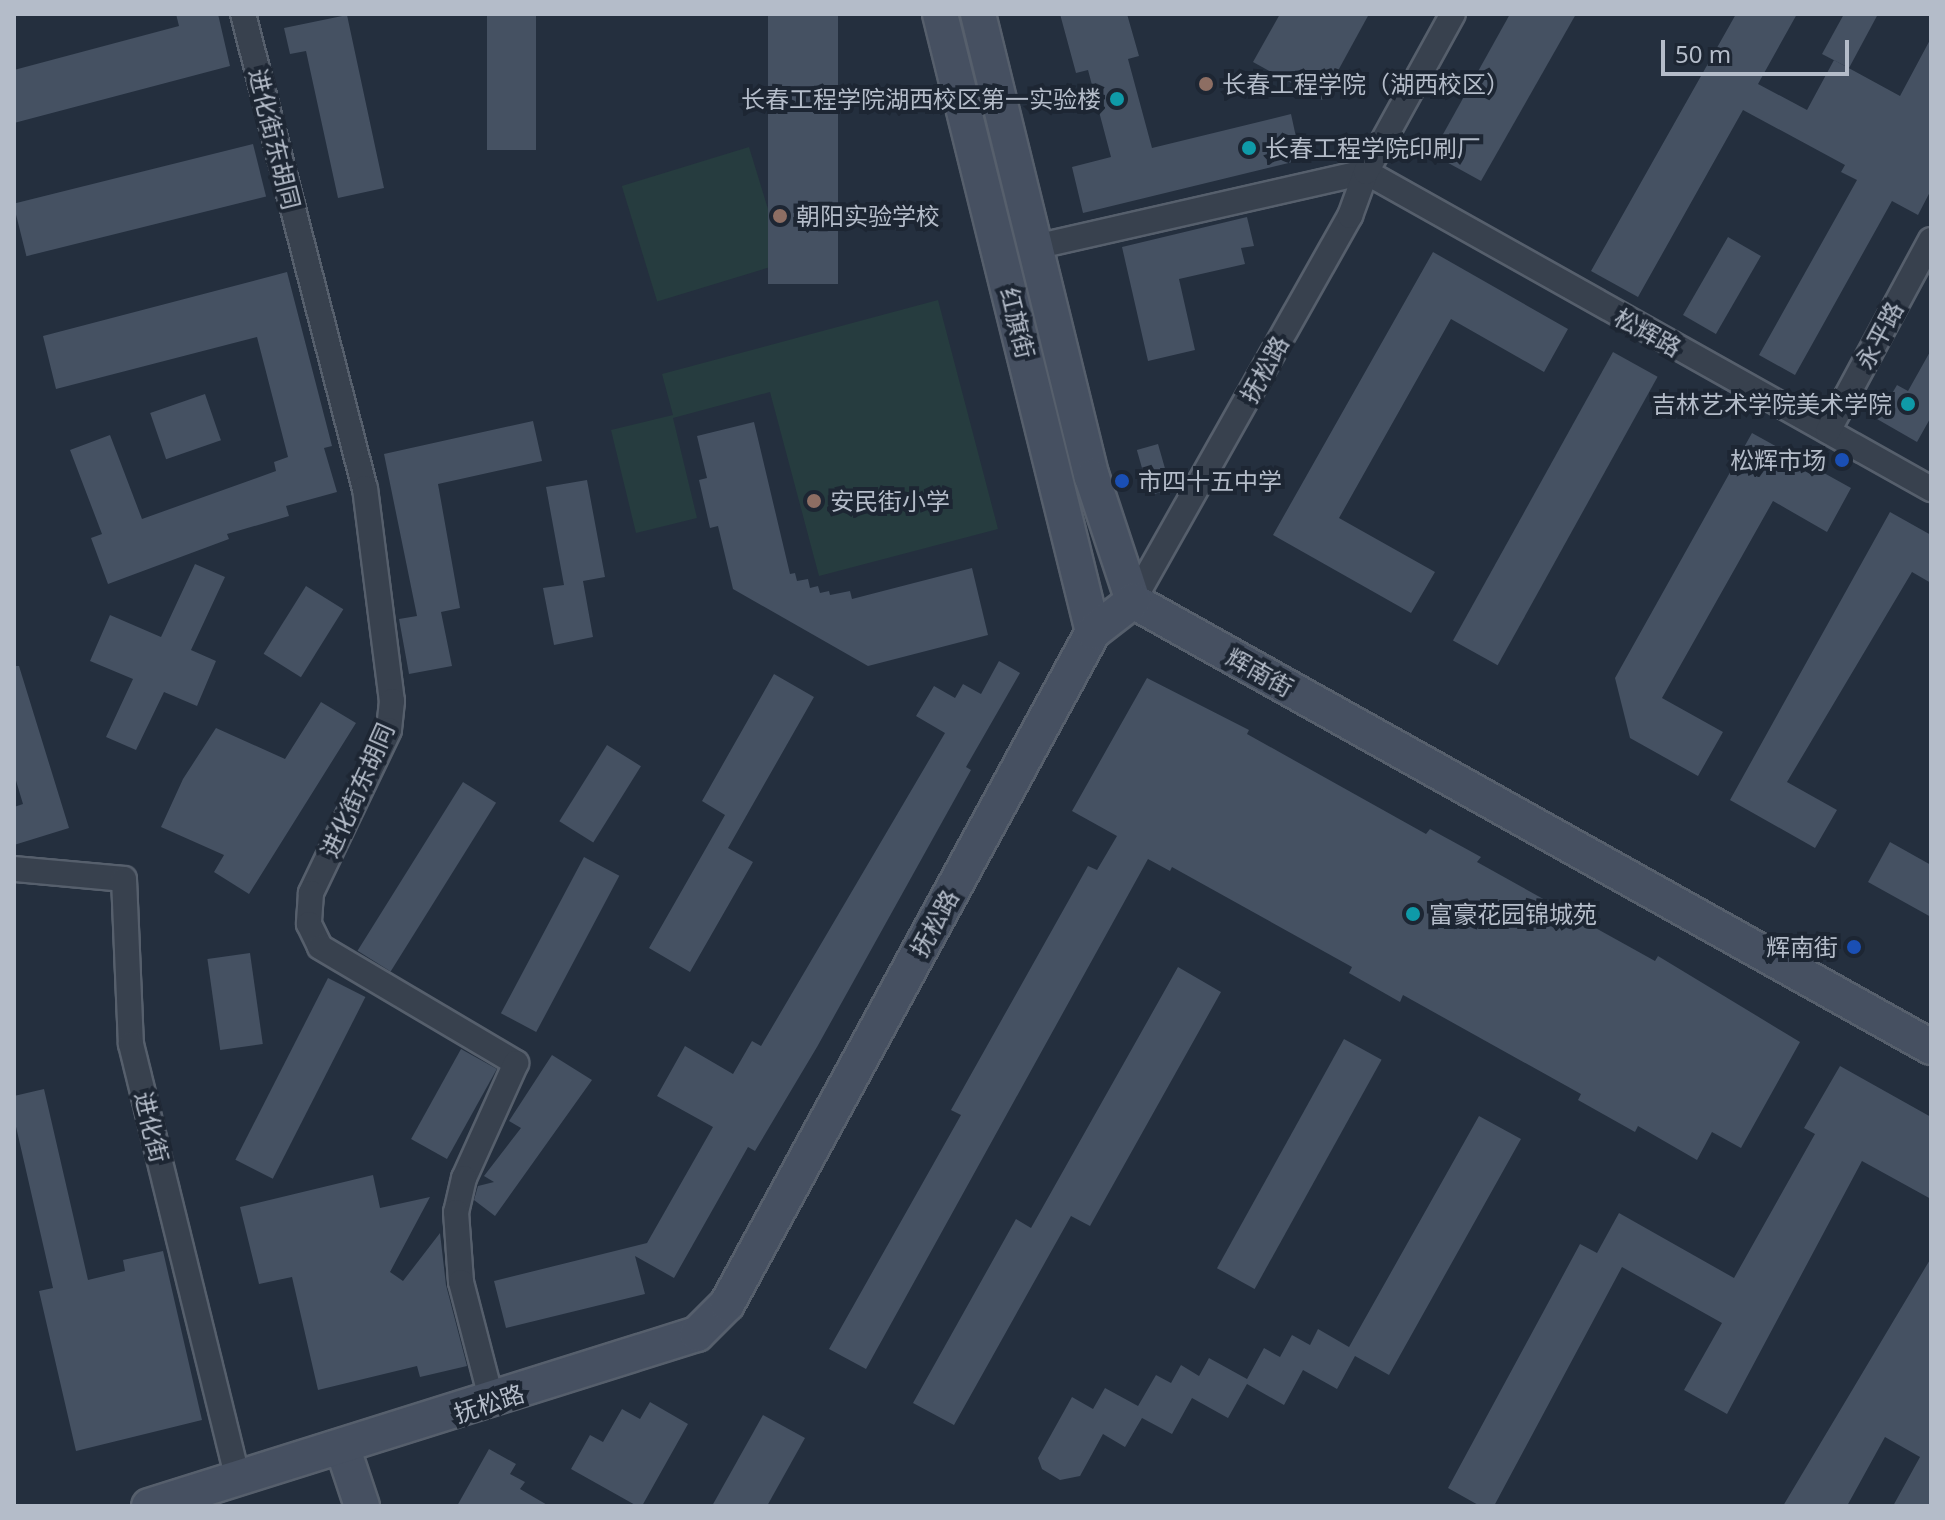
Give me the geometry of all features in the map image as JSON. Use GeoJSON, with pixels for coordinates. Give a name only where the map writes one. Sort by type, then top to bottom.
{"type":"FeatureCollection","features":[{"type":"Feature","properties":{"kind":"street","name":"进化街东胡同"},"geometry":{"type":"LineString","coordinates":[[243,14],[365,488],[392,701],[389,730],[311,893],[309,924],[320,947],[516,1063],[464,1178],[456,1212],[461,1282],[492,1402]]}},
{"type":"Feature","properties":{"kind":"street","name":"红旗街"},"geometry":{"type":"LineString","coordinates":[[940,14],[1093,632]]}},
{"type":"Feature","properties":{"kind":"street","name":"红旗街"},"geometry":{"type":"LineString","coordinates":[[978,14],[1092,477],[1133,601]]}},
{"type":"Feature","properties":{"kind":"street","name":"抚松路"},"geometry":{"type":"LineString","coordinates":[[149,1506],[343,1449],[697,1334],[727,1304],[1093,632],[1133,601],[1342,230],[1366,172],[1453,14]]}},
{"type":"Feature","properties":{"kind":"street"},"geometry":{"type":"LineString","coordinates":[[1035,247],[1366,172]]}},
{"type":"Feature","properties":{"kind":"street","name":"松辉路"},"geometry":{"type":"LineString","coordinates":[[1366,172],[1931,489]]}},
{"type":"Feature","properties":{"kind":"street","name":"永平路"},"geometry":{"type":"LineString","coordinates":[[1828,431],[1931,240]]}},
{"type":"Feature","properties":{"kind":"street","name":"辉南街"},"geometry":{"type":"LineString","coordinates":[[1133,601],[1931,1047]]}},
{"type":"Feature","properties":{"kind":"street","name":"进化街"},"geometry":{"type":"LineString","coordinates":[[14,869],[124,879],[131,1044],[238,1479]]}},
{"type":"Feature","properties":{"kind":"street"},"geometry":{"type":"LineString","coordinates":[[343,1449],[362,1506]]}},
{"type":"Feature","properties":{"kind":"green space"},"geometry":{"type":"Polygon","coordinates":[[[749,147],[784,263],[657,302],[622,186],[749,147]]]}},
{"type":"Feature","properties":{"kind":"green space"},"geometry":{"type":"Polygon","coordinates":[[[938,300],[998,529],[819,576],[770,392],[673,418],[697,518],[636,533],[611,430],[673,415],[662,374],[938,300]]]}},
{"type":"Feature","properties":{"kind":"building"},"geometry":{"type":"Polygon","coordinates":[[[176,14],[218,14],[230,66],[14,123],[14,70],[179,26],[176,14]]]}},
{"type":"Feature","properties":{"kind":"building"},"geometry":{"type":"Polygon","coordinates":[[[487,14],[536,14],[536,150],[487,150],[487,14]]]}},
{"type":"Feature","properties":{"kind":"building"},"geometry":{"type":"Polygon","coordinates":[[[768,14],[838,14],[838,284],[768,284],[768,14]]]}},
{"type":"Feature","properties":{"kind":"building"},"geometry":{"type":"Polygon","coordinates":[[[1060,14],[1127,14],[1139,56],[1128,59],[1152,148],[1291,114],[1301,160],[1083,213],[1072,167],[1111,157],[1088,70],[1076,73],[1060,14]]]}},
{"type":"Feature","properties":{"kind":"building"},"geometry":{"type":"Polygon","coordinates":[[[1280,14],[1369,14],[1322,100],[1253,62],[1280,14]]]}},
{"type":"Feature","properties":{"kind":"building"},"geometry":{"type":"Polygon","coordinates":[[[1510,14],[1576,14],[1481,181],[1432,154],[1510,14]]]}},
{"type":"Feature","properties":{"kind":"building"},"geometry":{"type":"Polygon","coordinates":[[[1736,14],[1797,14],[1758,84],[1807,110],[1834,60],[1900,96],[1931,38],[1931,190],[1918,215],[1892,201],[1795,375],[1759,355],[1857,180],[1841,172],[1845,165],[1743,110],[1638,297],[1591,271],[1736,14]]]}},
{"type":"Feature","properties":{"kind":"building"},"geometry":{"type":"Polygon","coordinates":[[[1844,14],[1878,14],[1849,68],[1822,54],[1844,14]]]}},
{"type":"Feature","properties":{"kind":"building"},"geometry":{"type":"Polygon","coordinates":[[[347,15],[384,188],[338,198],[306,51],[290,54],[284,28],[347,15]]]}},
{"type":"Feature","properties":{"kind":"building"},"geometry":{"type":"Polygon","coordinates":[[[253,144],[266,196],[26,256],[14,204],[253,144]]]}},
{"type":"Feature","properties":{"kind":"building"},"geometry":{"type":"Polygon","coordinates":[[[1247,217],[1254,246],[1241,248],[1245,264],[1179,279],[1195,350],[1148,361],[1122,247],[1247,217]]]}},
{"type":"Feature","properties":{"kind":"building"},"geometry":{"type":"Polygon","coordinates":[[[1728,237],[1761,256],[1716,334],[1683,315],[1728,237]]]}},
{"type":"Feature","properties":{"kind":"building"},"geometry":{"type":"Polygon","coordinates":[[[1433,252],[1568,329],[1544,372],[1451,319],[1339,518],[1435,572],[1411,613],[1273,535],[1433,252]]]}},
{"type":"Feature","properties":{"kind":"building"},"geometry":{"type":"Polygon","coordinates":[[[287,272],[332,446],[324,448],[337,492],[286,506],[289,516],[227,534],[229,539],[108,584],[91,538],[102,534],[70,450],[110,435],[142,519],[276,471],[274,462],[288,457],[257,337],[56,389],[43,336],[287,272]]]}},
{"type":"Feature","properties":{"kind":"building","name":"吉林艺术学院美术学院"},"geometry":{"type":"Polygon","coordinates":[[[1931,350],[1931,417],[1917,442],[1877,419],[1897,385],[1908,391],[1931,350]]]}},
{"type":"Feature","properties":{"kind":"building"},"geometry":{"type":"Polygon","coordinates":[[[1613,352],[1658,377],[1498,665],[1453,641],[1613,352]]]}},
{"type":"Feature","properties":{"kind":"building"},"geometry":{"type":"Polygon","coordinates":[[[205,394],[221,440],[166,459],[150,413],[205,394]]]}},
{"type":"Feature","properties":{"kind":"building"},"geometry":{"type":"Polygon","coordinates":[[[533,421],[542,461],[438,484],[460,608],[441,612],[452,666],[409,674],[399,619],[417,616],[384,454],[533,421]]]}},
{"type":"Feature","properties":{"kind":"building"},"geometry":{"type":"Polygon","coordinates":[[[754,422],[790,574],[795,573],[797,581],[808,579],[810,588],[818,586],[820,593],[829,591],[830,595],[850,591],[852,599],[972,568],[988,635],[868,666],[733,589],[718,526],[710,528],[699,480],[707,478],[697,436],[754,422]]]}},
{"type":"Feature","properties":{"kind":"building"},"geometry":{"type":"Polygon","coordinates":[[[1752,433],[1851,488],[1827,532],[1773,501],[1662,698],[1723,732],[1698,776],[1630,738],[1615,678],[1752,433]]]}},
{"type":"Feature","properties":{"kind":"building"},"geometry":{"type":"Polygon","coordinates":[[[1158,444],[1171,489],[1150,495],[1137,450],[1158,444]]]}},
{"type":"Feature","properties":{"kind":"building"},"geometry":{"type":"Polygon","coordinates":[[[587,480],[605,577],[583,581],[593,637],[554,645],[543,588],[564,585],[546,487],[587,480]]]}},
{"type":"Feature","properties":{"kind":"building"},"geometry":{"type":"Polygon","coordinates":[[[1890,512],[1931,535],[1931,583],[1912,572],[1787,782],[1837,810],[1815,848],[1730,800],[1890,512]]]}},
{"type":"Feature","properties":{"kind":"building"},"geometry":{"type":"Polygon","coordinates":[[[195,564],[225,577],[191,650],[216,661],[197,706],[164,692],[136,750],[106,737],[133,679],[90,661],[110,615],[161,637],[195,564]]]}},
{"type":"Feature","properties":{"kind":"building"},"geometry":{"type":"Polygon","coordinates":[[[306,586],[343,609],[301,677],[264,654],[306,586]]]}},
{"type":"Feature","properties":{"kind":"building"},"geometry":{"type":"Polygon","coordinates":[[[999,661],[1020,673],[966,767],[971,770],[817,1047],[755,1151],[748,1147],[674,1278],[635,1256],[645,1294],[506,1328],[494,1281],[647,1243],[713,1127],[657,1096],[685,1046],[733,1074],[752,1041],[761,1046],[945,733],[916,716],[934,686],[955,698],[963,684],[981,694],[999,661]]]}},
{"type":"Feature","properties":{"kind":"building"},"geometry":{"type":"Polygon","coordinates":[[[14,666],[19,666],[69,828],[14,845],[14,807],[23,804],[14,774],[14,666]]]}},
{"type":"Feature","properties":{"kind":"building"},"geometry":{"type":"Polygon","coordinates":[[[774,674],[814,697],[728,848],[753,862],[690,972],[649,948],[725,815],[702,801],[774,674]]]}},
{"type":"Feature","properties":{"kind":"building","name":"富豪花园锦城苑"},"geometry":{"type":"Polygon","coordinates":[[[1147,678],[1249,730],[1247,734],[1426,834],[1430,829],[1481,857],[1477,862],[1655,961],[1658,956],[1800,1042],[1741,1148],[1712,1132],[1697,1160],[1638,1126],[1635,1132],[1578,1100],[1581,1094],[1403,995],[1400,1002],[1349,973],[1352,967],[1172,867],[1170,871],[1148,859],[866,1369],[829,1349],[961,1115],[951,1110],[1088,866],[1097,870],[1117,836],[1072,811],[1147,678]]]}},
{"type":"Feature","properties":{"kind":"building"},"geometry":{"type":"Polygon","coordinates":[[[321,702],[356,723],[249,894],[214,872],[224,855],[161,827],[183,779],[216,728],[285,759],[321,702]]]}},
{"type":"Feature","properties":{"kind":"building"},"geometry":{"type":"Polygon","coordinates":[[[607,745],[641,766],[593,843],[559,821],[607,745]]]}},
{"type":"Feature","properties":{"kind":"building"},"geometry":{"type":"Polygon","coordinates":[[[463,782],[496,803],[391,971],[358,951],[463,782]]]}},
{"type":"Feature","properties":{"kind":"building"},"geometry":{"type":"Polygon","coordinates":[[[1890,842],[1931,865],[1931,917],[1868,882],[1890,842]]]}},
{"type":"Feature","properties":{"kind":"building"},"geometry":{"type":"Polygon","coordinates":[[[584,857],[619,876],[536,1032],[501,1013],[584,857]]]}},
{"type":"Feature","properties":{"kind":"building"},"geometry":{"type":"Polygon","coordinates":[[[250,953],[263,1044],[220,1050],[207,959],[250,953]]]}},
{"type":"Feature","properties":{"kind":"building"},"geometry":{"type":"Polygon","coordinates":[[[1178,967],[1221,992],[1090,1226],[1071,1216],[954,1425],[913,1403],[1016,1219],[1031,1228],[1178,967]]]}},
{"type":"Feature","properties":{"kind":"building"},"geometry":{"type":"Polygon","coordinates":[[[328,978],[365,997],[273,1179],[235,1160],[328,978]]]}},
{"type":"Feature","properties":{"kind":"building"},"geometry":{"type":"Polygon","coordinates":[[[1344,1039],[1382,1060],[1255,1289],[1217,1268],[1344,1039]]]}},
{"type":"Feature","properties":{"kind":"building"},"geometry":{"type":"Polygon","coordinates":[[[461,1049],[497,1069],[447,1159],[411,1139],[461,1049]]]}},
{"type":"Feature","properties":{"kind":"building"},"geometry":{"type":"Polygon","coordinates":[[[552,1055],[592,1080],[495,1216],[474,1200],[478,1186],[494,1182],[484,1176],[521,1128],[509,1121],[552,1055]]]}},
{"type":"Feature","properties":{"kind":"building"},"geometry":{"type":"Polygon","coordinates":[[[1840,1066],[1931,1117],[1931,1199],[1862,1161],[1727,1414],[1684,1390],[1722,1323],[1622,1267],[1494,1506],[1480,1506],[1448,1488],[1580,1244],[1597,1253],[1619,1213],[1734,1278],[1815,1134],[1804,1128],[1840,1066]]]}},
{"type":"Feature","properties":{"kind":"building"},"geometry":{"type":"Polygon","coordinates":[[[44,1089],[88,1280],[125,1271],[123,1260],[163,1251],[202,1420],[76,1451],[39,1291],[53,1288],[14,1118],[14,1096],[44,1089]]]}},
{"type":"Feature","properties":{"kind":"building"},"geometry":{"type":"Polygon","coordinates":[[[1479,1116],[1521,1139],[1389,1375],[1355,1356],[1337,1389],[1303,1370],[1284,1405],[1247,1384],[1228,1418],[1192,1398],[1172,1434],[1142,1418],[1125,1447],[1103,1434],[1080,1476],[1060,1480],[1042,1469],[1038,1458],[1072,1397],[1093,1409],[1105,1388],[1138,1406],[1156,1375],[1171,1383],[1181,1365],[1199,1376],[1209,1358],[1247,1379],[1264,1348],[1280,1357],[1292,1335],[1310,1345],[1318,1329],[1349,1347],[1479,1116]]]}},
{"type":"Feature","properties":{"kind":"building"},"geometry":{"type":"Polygon","coordinates":[[[373,1175],[380,1208],[430,1197],[390,1272],[403,1281],[440,1233],[446,1285],[467,1366],[420,1377],[417,1366],[318,1390],[292,1277],[259,1284],[240,1207],[373,1175]]]}},
{"type":"Feature","properties":{"kind":"building"},"geometry":{"type":"Polygon","coordinates":[[[1931,1258],[1931,1506],[1893,1506],[1920,1457],[1885,1437],[1847,1506],[1783,1506],[1931,1258]]]}},
{"type":"Feature","properties":{"kind":"building"},"geometry":{"type":"Polygon","coordinates":[[[650,1402],[688,1424],[642,1506],[637,1506],[571,1469],[590,1435],[603,1442],[622,1409],[640,1419],[650,1402]]]}},
{"type":"Feature","properties":{"kind":"building"},"geometry":{"type":"Polygon","coordinates":[[[763,1415],[805,1438],[767,1506],[712,1506],[763,1415]]]}},
{"type":"Feature","properties":{"kind":"building"},"geometry":{"type":"Polygon","coordinates":[[[489,1449],[516,1464],[510,1474],[525,1482],[520,1489],[549,1506],[457,1506],[489,1449]]]}},
{"type":"Feature","properties":{"kind":"place","name":"长春工程学院（湖西校区）"},"geometry":{"type":"Point","coordinates":[1206,84]}},
{"type":"Feature","properties":{"kind":"place","name":"长春工程学院湖西校区第一实验楼"},"geometry":{"type":"Point","coordinates":[1117,99]}},
{"type":"Feature","properties":{"kind":"place","name":"长春工程学院印刷厂"},"geometry":{"type":"Point","coordinates":[1249,148]}},
{"type":"Feature","properties":{"kind":"place","name":"朝阳实验学校"},"geometry":{"type":"Point","coordinates":[780,216]}},
{"type":"Feature","properties":{"kind":"place","name":"吉林艺术学院美术学院"},"geometry":{"type":"Point","coordinates":[1908,404]}},
{"type":"Feature","properties":{"kind":"place","name":"松辉市场"},"geometry":{"type":"Point","coordinates":[1842,460]}},
{"type":"Feature","properties":{"kind":"place","name":"市四十五中学"},"geometry":{"type":"Point","coordinates":[1122,481]}},
{"type":"Feature","properties":{"kind":"place","name":"安民街小学"},"geometry":{"type":"Point","coordinates":[814,501]}},
{"type":"Feature","properties":{"kind":"place","name":"富豪花园锦城苑"},"geometry":{"type":"Point","coordinates":[1413,914]}},
{"type":"Feature","properties":{"kind":"place","name":"辉南街"},"geometry":{"type":"Point","coordinates":[1854,947]}}]}
